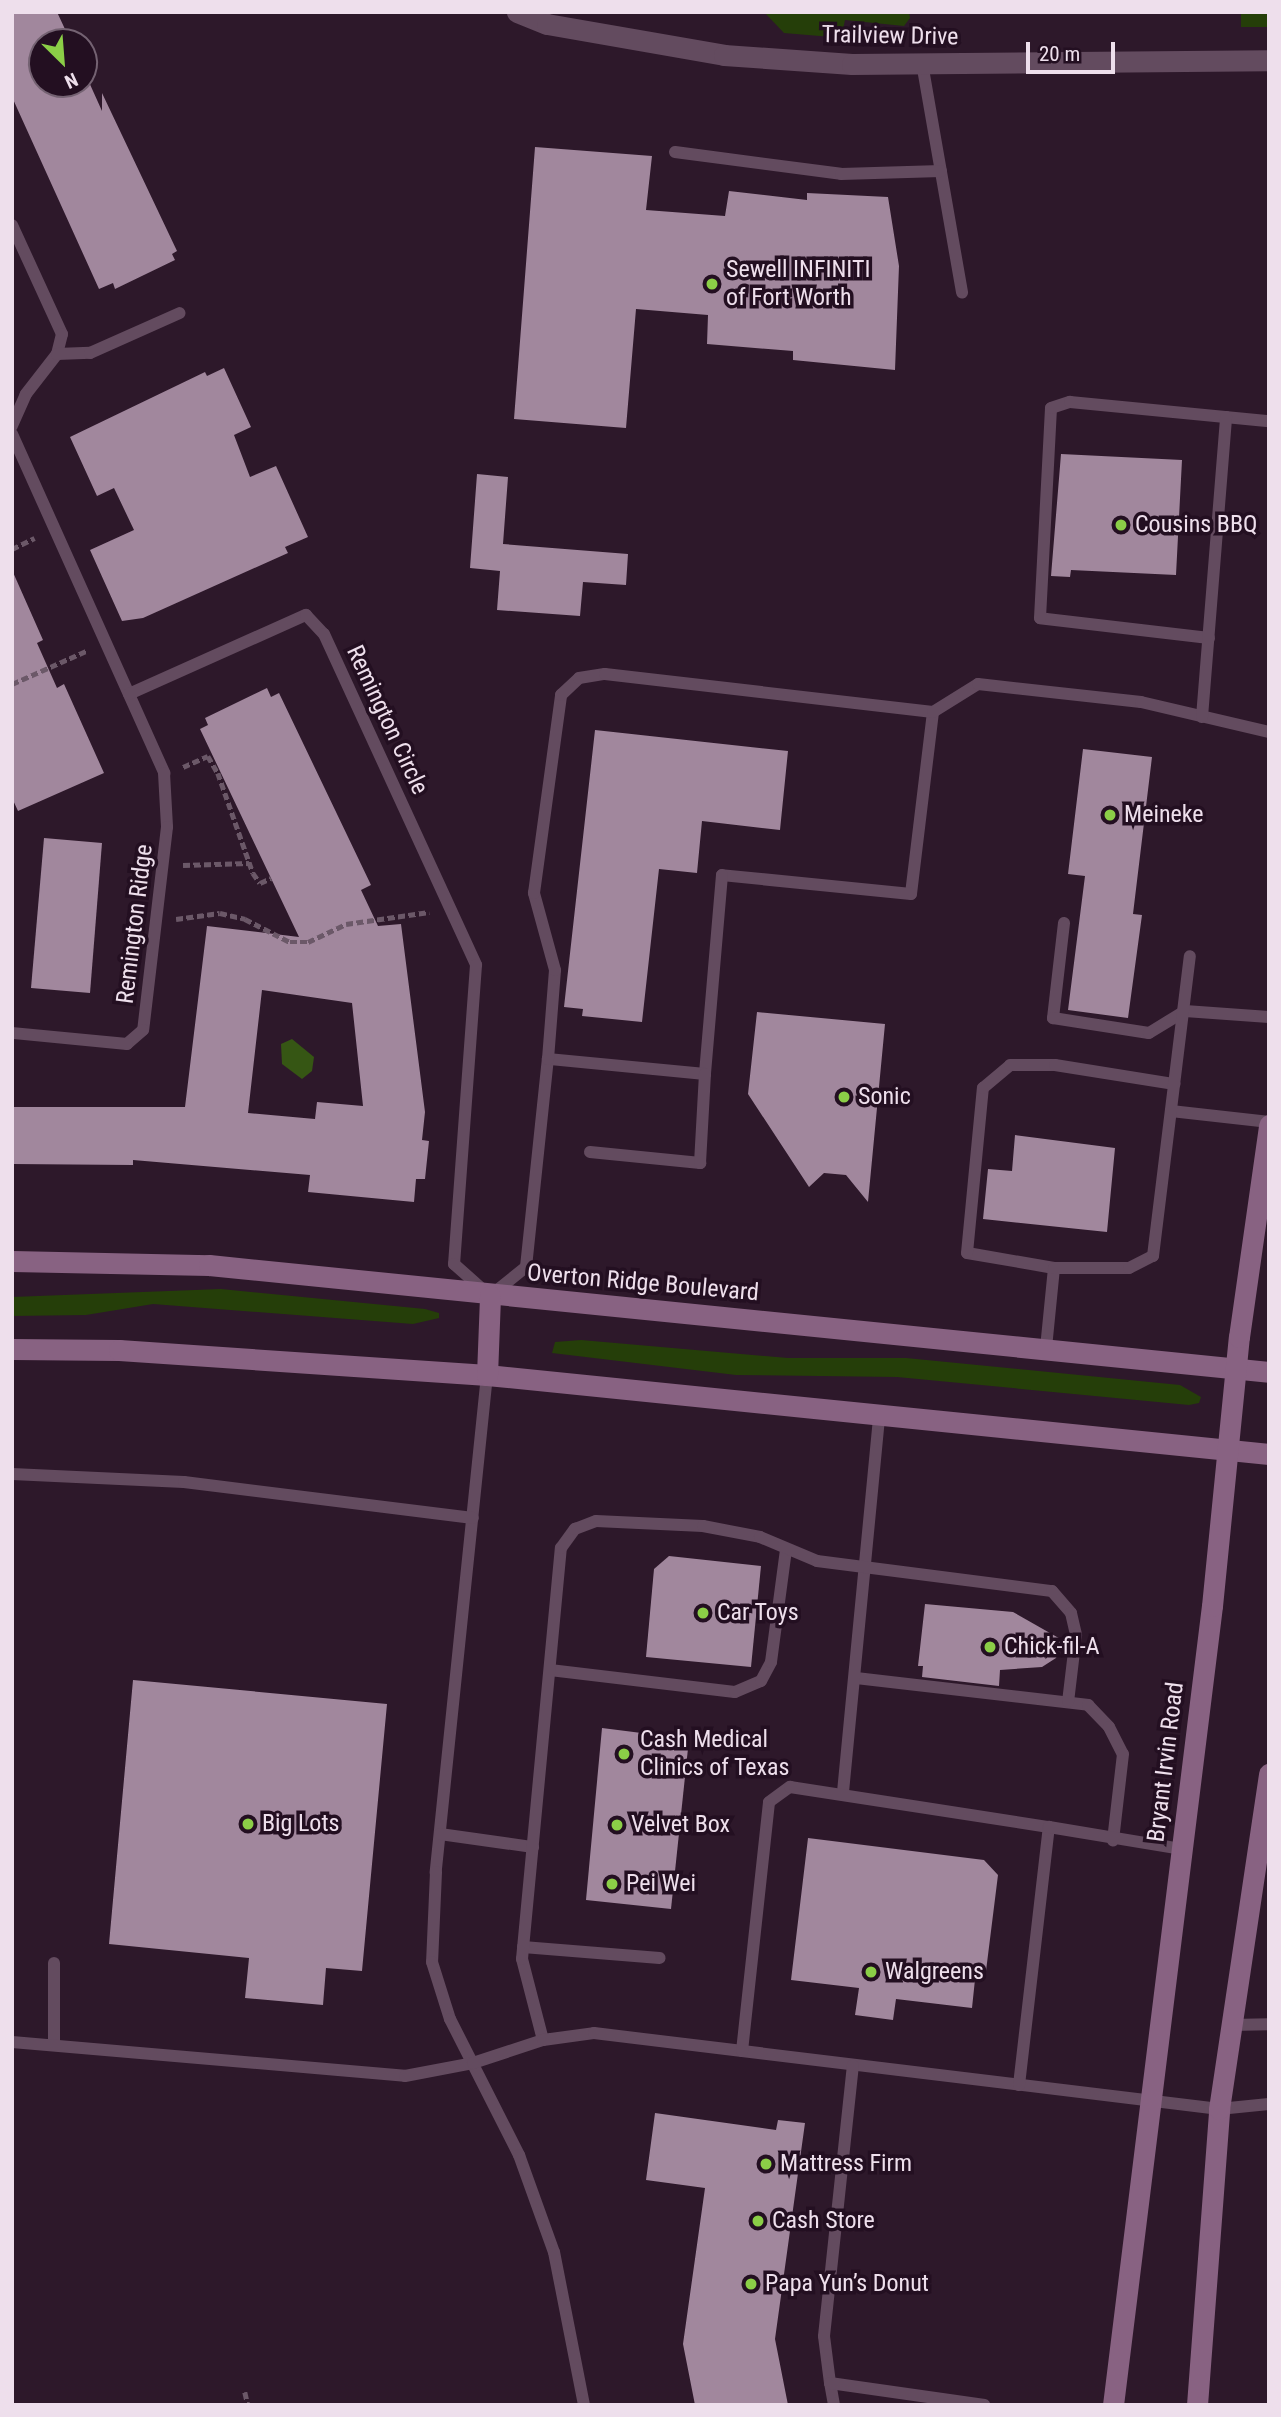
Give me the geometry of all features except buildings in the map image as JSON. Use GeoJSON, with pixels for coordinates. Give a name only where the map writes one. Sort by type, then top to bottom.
{"type":"FeatureCollection","features":[{"type":"Feature","properties":{"kind":"street","name":"Trailview Drive"},"geometry":{"type":"LineString","coordinates":[[517,12],[547,24],[724,55],[852,64],[1269,60]]}},
{"type":"Feature","properties":{"kind":"street","name":"Bryant Irvin Road"},"geometry":{"type":"LineString","coordinates":[[1113,2405],[1182,1849],[1235,1368],[1269,1123]]}},
{"type":"Feature","properties":{"kind":"street","name":"Overton Ridge Boulevard"},"geometry":{"type":"LineString","coordinates":[[12,1261],[209,1265],[490,1296],[1046,1348],[1269,1372]]}},
{"type":"Feature","properties":{"kind":"street"},"geometry":{"type":"LineString","coordinates":[[487,1375],[490,1296]]}},
{"type":"Feature","properties":{"kind":"street"},"geometry":{"type":"LineString","coordinates":[[12,1349],[119,1350],[487,1375],[1269,1454]]}},
{"type":"Feature","properties":{"kind":"street"},"geometry":{"type":"LineString","coordinates":[[1197,2405],[1219,2109],[1269,1774]]}},
{"type":"Feature","properties":{"kind":"lane"},"geometry":{"type":"LineString","coordinates":[[922,63],[962,293]]}},
{"type":"Feature","properties":{"kind":"lane"},"geometry":{"type":"LineString","coordinates":[[675,152],[841,174],[941,171]]}},
{"type":"Feature","properties":{"kind":"lane"},"geometry":{"type":"LineString","coordinates":[[12,225],[62,334],[57,354],[26,394],[12,426]]}},
{"type":"Feature","properties":{"kind":"lane"},"geometry":{"type":"LineString","coordinates":[[57,354],[90,353],[180,313]]}},
{"type":"Feature","properties":{"kind":"lane"},"geometry":{"type":"LineString","coordinates":[[1209,638],[1040,618],[1051,408],[1070,402],[1269,421]]}},
{"type":"Feature","properties":{"kind":"lane"},"geometry":{"type":"LineString","coordinates":[[1202,717],[1226,417]]}},
{"type":"Feature","properties":{"kind":"lane"},"geometry":{"type":"LineString","coordinates":[[12,434],[129,694]]}},
{"type":"Feature","properties":{"kind":"lane","name":"Remington Circle"},"geometry":{"type":"LineString","coordinates":[[129,694],[306,615],[324,634],[476,965],[454,1264],[490,1296]]}},
{"type":"Feature","properties":{"kind":"lane"},"geometry":{"type":"LineString","coordinates":[[490,1296],[526,1267],[555,970],[534,893],[561,695],[579,678],[605,674],[933,712],[978,684],[1141,702],[1269,732]]}},
{"type":"Feature","properties":{"kind":"lane","name":"Remington Ridge"},"geometry":{"type":"LineString","coordinates":[[12,1033],[127,1044],[142,1030],[158,921],[167,827],[164,773],[129,694]]}},
{"type":"Feature","properties":{"kind":"lane"},"geometry":{"type":"LineString","coordinates":[[590,1152],[700,1163],[722,875],[911,894],[933,712]]}},
{"type":"Feature","properties":{"kind":"lane"},"geometry":{"type":"LineString","coordinates":[[1064,923],[1052,1018],[1149,1033],[1185,1011],[1269,1017]]}},
{"type":"Feature","properties":{"kind":"lane"},"geometry":{"type":"LineString","coordinates":[[1174,1084],[1055,1065],[1010,1065],[984,1088],[967,1253],[1054,1268],[1129,1268],[1153,1256],[1190,956]]}},
{"type":"Feature","properties":{"kind":"lane"},"geometry":{"type":"LineString","coordinates":[[548,1059],[705,1073]]}},
{"type":"Feature","properties":{"kind":"lane"},"geometry":{"type":"LineString","coordinates":[[1171,1111],[1269,1123]]}},
{"type":"Feature","properties":{"kind":"lane"},"geometry":{"type":"LineString","coordinates":[[1046,1348],[1054,1268]]}},
{"type":"Feature","properties":{"kind":"lane"},"geometry":{"type":"LineString","coordinates":[[487,1375],[440,1834],[432,1962],[450,2019],[519,2155],[554,2252],[584,2405]]}},
{"type":"Feature","properties":{"kind":"lane"},"geometry":{"type":"LineString","coordinates":[[843,1792],[867,1566],[879,1416]]}},
{"type":"Feature","properties":{"kind":"lane"},"geometry":{"type":"LineString","coordinates":[[12,1474],[184,1482],[473,1518]]}},
{"type":"Feature","properties":{"kind":"lane"},"geometry":{"type":"LineString","coordinates":[[543,2040],[523,1947],[561,1548],[575,1530],[596,1521],[702,1526],[760,1537],[817,1561],[1052,1591],[1071,1613],[1076,1635],[1068,1702]]}},
{"type":"Feature","properties":{"kind":"lane"},"geometry":{"type":"LineString","coordinates":[[550,1670],[735,1692],[761,1681],[771,1662],[786,1550]]}},
{"type":"Feature","properties":{"kind":"lane"},"geometry":{"type":"LineString","coordinates":[[856,1678],[1088,1705],[1109,1727],[1123,1754],[1113,1840]]}},
{"type":"Feature","properties":{"kind":"lane"},"geometry":{"type":"LineString","coordinates":[[742,2051],[769,1802],[790,1787],[843,1792],[1113,1840],[1182,1849]]}},
{"type":"Feature","properties":{"kind":"lane"},"geometry":{"type":"LineString","coordinates":[[1019,2085],[1049,1827]]}},
{"type":"Feature","properties":{"kind":"lane"},"geometry":{"type":"LineString","coordinates":[[440,1834],[533,1847]]}},
{"type":"Feature","properties":{"kind":"lane"},"geometry":{"type":"LineString","coordinates":[[523,1947],[660,1958]]}},
{"type":"Feature","properties":{"kind":"lane"},"geometry":{"type":"LineString","coordinates":[[54,1963],[54,2043]]}},
{"type":"Feature","properties":{"kind":"lane"},"geometry":{"type":"LineString","coordinates":[[1230,2025],[1269,2024]]}},
{"type":"Feature","properties":{"kind":"lane"},"geometry":{"type":"LineString","coordinates":[[12,2042],[54,2043],[405,2076],[473,2063],[543,2040],[594,2033],[1151,2102],[1219,2109],[1269,2104]]}},
{"type":"Feature","properties":{"kind":"lane"},"geometry":{"type":"LineString","coordinates":[[834,2405],[824,2336],[853,2066]]}},
{"type":"Feature","properties":{"kind":"lane"},"geometry":{"type":"LineString","coordinates":[[830,2383],[984,2405]]}},
{"type":"Feature","properties":{"kind":"path"},"geometry":{"type":"LineString","coordinates":[[12,684],[106,642]]}},
{"type":"Feature","properties":{"kind":"path"},"geometry":{"type":"LineString","coordinates":[[164,773],[208,757],[218,773],[249,863],[260,883],[271,878]]}},
{"type":"Feature","properties":{"kind":"path"},"geometry":{"type":"LineString","coordinates":[[164,865],[249,863]]}},
{"type":"Feature","properties":{"kind":"path"},"geometry":{"type":"LineString","coordinates":[[158,921],[220,913],[245,919],[290,942],[308,942],[346,924],[450,909]]}},
{"type":"Feature","properties":{"kind":"path"},"geometry":{"type":"LineString","coordinates":[[245,2392],[248,2405]]}},
{"type":"Feature","properties":{"kind":"shaded area"},"geometry":{"type":"Polygon","coordinates":[[[764,12],[909,12],[910,18],[904,26],[845,20],[842,34],[832,37],[784,33],[764,12]]]}},
{"type":"Feature","properties":{"kind":"shaded area"},"geometry":{"type":"Polygon","coordinates":[[[1241,12],[1269,12],[1269,27],[1241,27],[1241,12]]]}},
{"type":"Feature","properties":{"kind":"shaded area"},"geometry":{"type":"Polygon","coordinates":[[[292,1039],[314,1057],[312,1071],[302,1079],[282,1064],[281,1044],[292,1039]]]}},
{"type":"Feature","properties":{"kind":"shaded area"},"geometry":{"type":"Polygon","coordinates":[[[221,1289],[425,1309],[439,1313],[439,1318],[413,1324],[153,1304],[86,1315],[12,1316],[12,1297],[221,1289]]]}},
{"type":"Feature","properties":{"kind":"shaded area"},"geometry":{"type":"Polygon","coordinates":[[[581,1340],[788,1358],[906,1358],[1180,1385],[1201,1397],[1199,1403],[1189,1405],[897,1377],[736,1375],[552,1353],[555,1342],[581,1340]]]}},
{"type":"Feature","properties":{"kind":"place","name":"Sewell INFINITI of Fort Worth"},"geometry":{"type":"Point","coordinates":[712,284]}},
{"type":"Feature","properties":{"kind":"place","name":"Cousins BBQ"},"geometry":{"type":"Point","coordinates":[1121,525]}},
{"type":"Feature","properties":{"kind":"place","name":"Meineke"},"geometry":{"type":"Point","coordinates":[1110,815]}},
{"type":"Feature","properties":{"kind":"place","name":"Sonic"},"geometry":{"type":"Point","coordinates":[844,1097]}},
{"type":"Feature","properties":{"kind":"place","name":"Car Toys"},"geometry":{"type":"Point","coordinates":[703,1613]}},
{"type":"Feature","properties":{"kind":"place","name":"Chick-fil-A"},"geometry":{"type":"Point","coordinates":[990,1647]}},
{"type":"Feature","properties":{"kind":"place","name":"Cash Medical Clinics of Texas"},"geometry":{"type":"Point","coordinates":[624,1754]}},
{"type":"Feature","properties":{"kind":"place","name":"Big Lots"},"geometry":{"type":"Point","coordinates":[248,1824]}},
{"type":"Feature","properties":{"kind":"place","name":"Velvet Box"},"geometry":{"type":"Point","coordinates":[617,1825]}},
{"type":"Feature","properties":{"kind":"place","name":"Pei Wei"},"geometry":{"type":"Point","coordinates":[612,1884]}},
{"type":"Feature","properties":{"kind":"place","name":"Walgreens"},"geometry":{"type":"Point","coordinates":[871,1972]}},
{"type":"Feature","properties":{"kind":"place","name":"Mattress Firm"},"geometry":{"type":"Point","coordinates":[766,2164]}},
{"type":"Feature","properties":{"kind":"place","name":"Cash Store"},"geometry":{"type":"Point","coordinates":[758,2221]}},
{"type":"Feature","properties":{"kind":"place","name":"Papa Yun’s Donut"},"geometry":{"type":"Point","coordinates":[751,2284]}}]}
